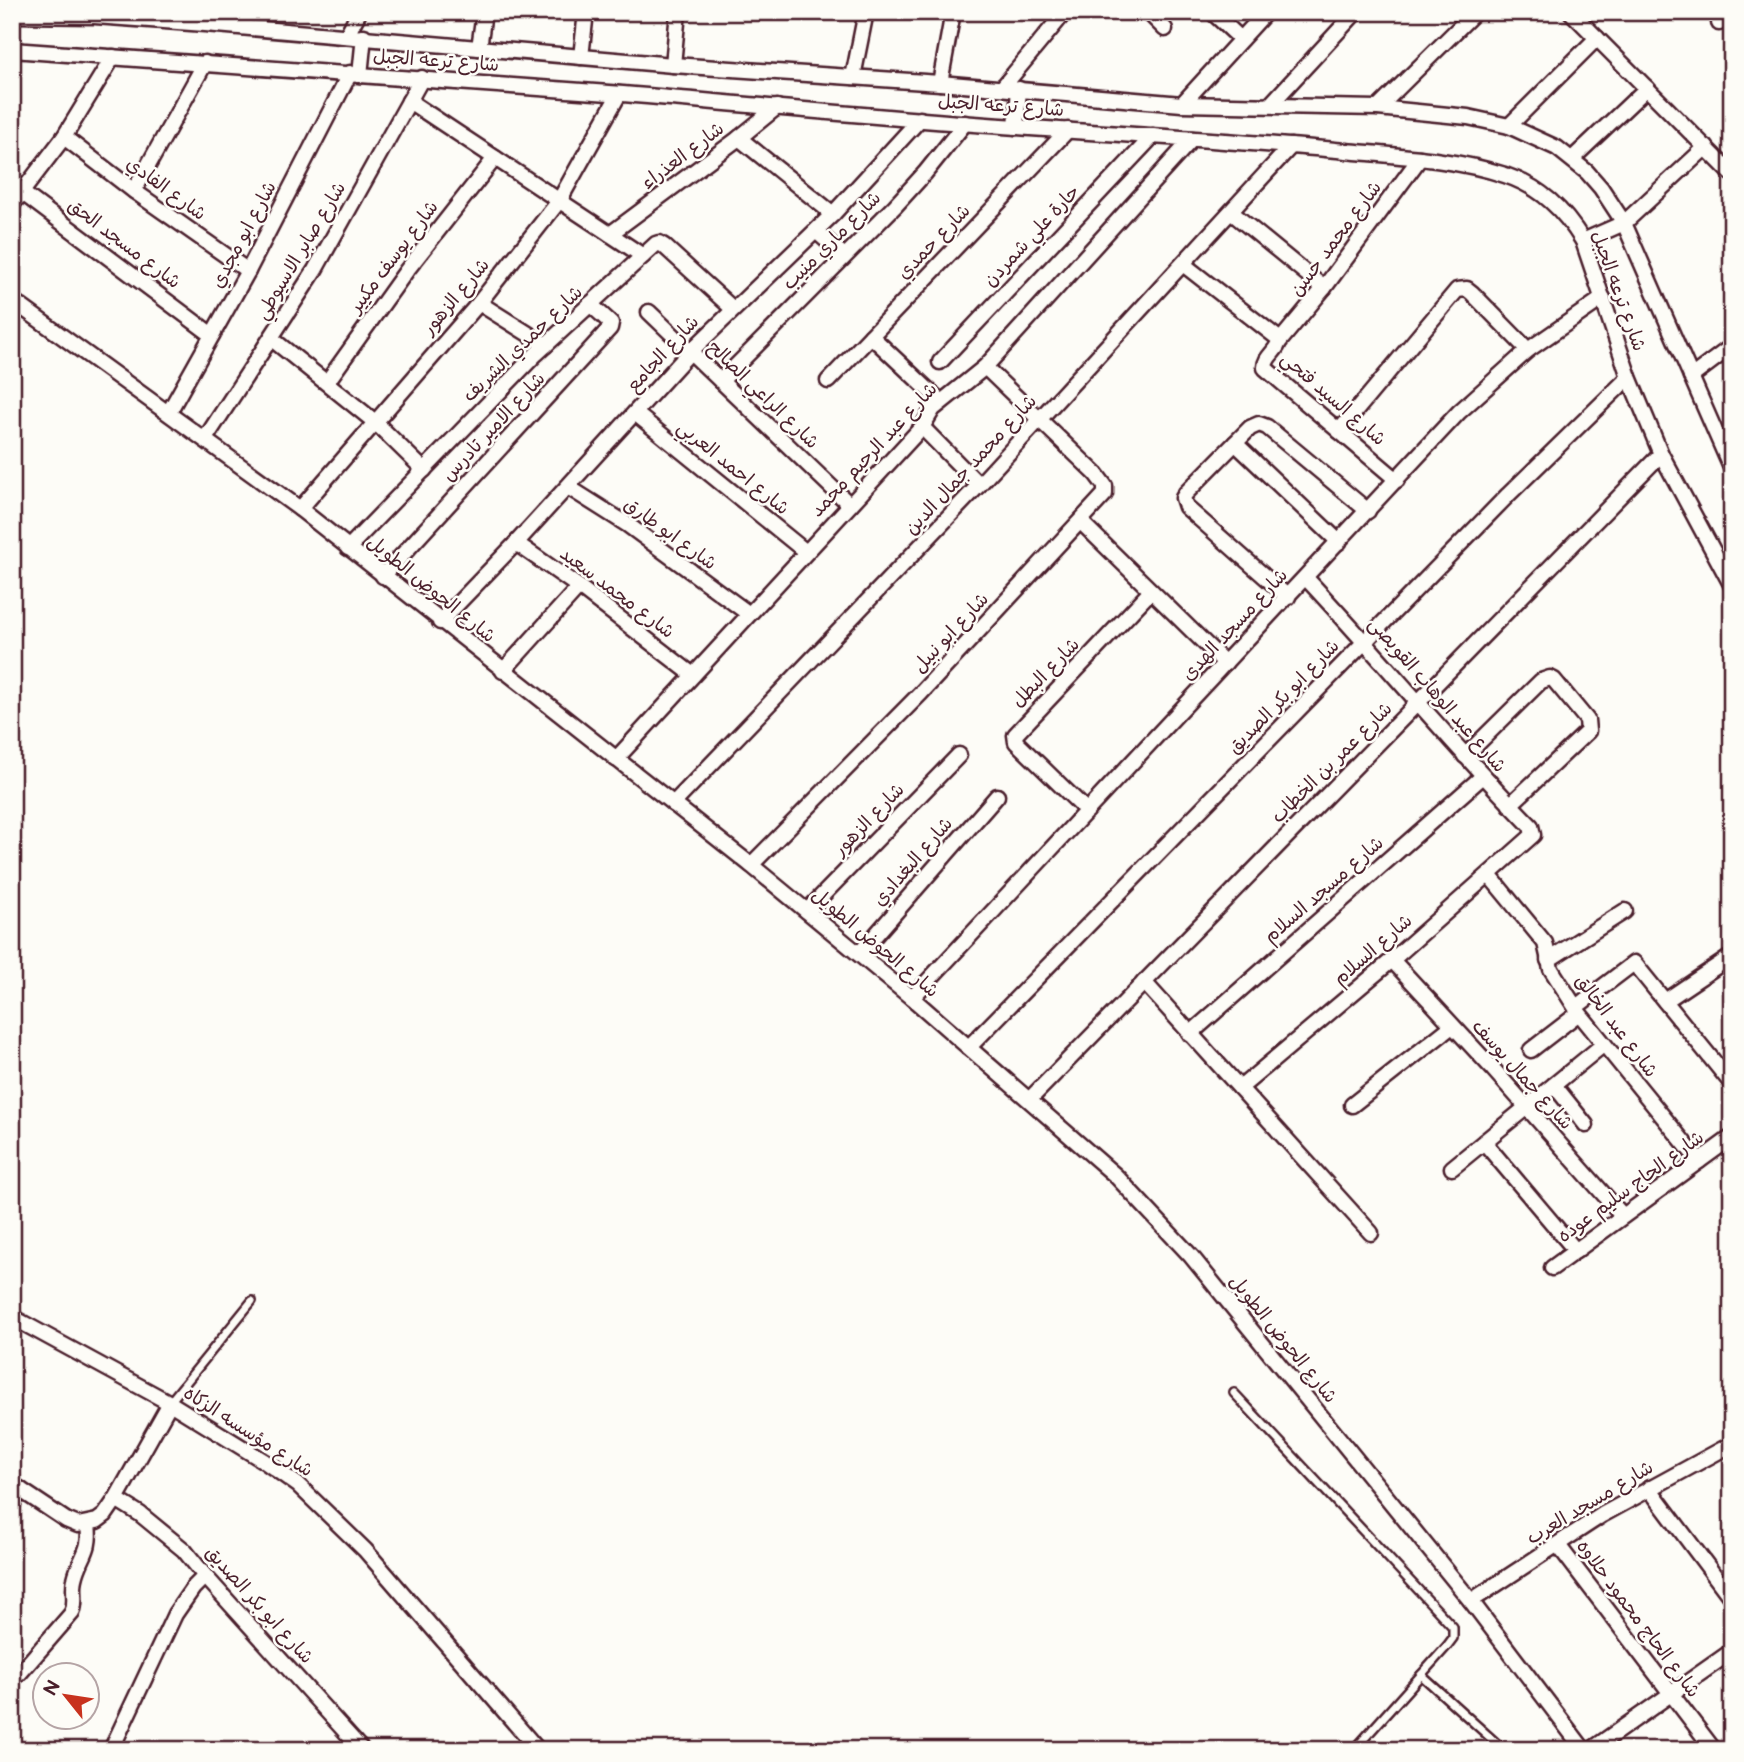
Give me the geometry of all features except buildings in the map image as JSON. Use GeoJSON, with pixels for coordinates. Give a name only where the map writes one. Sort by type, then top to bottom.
{"type":"FeatureCollection","features":[{"type":"Feature","properties":{"kind":"street"},"geometry":{"type":"LineString","coordinates":[[347,35],[359,12]]}},
{"type":"Feature","properties":{"kind":"street"},"geometry":{"type":"LineString","coordinates":[[479,48],[484,12]]}},
{"type":"Feature","properties":{"kind":"street"},"geometry":{"type":"LineString","coordinates":[[581,57],[586,12]]}},
{"type":"Feature","properties":{"kind":"street"},"geometry":{"type":"LineString","coordinates":[[673,65],[678,12]]}},
{"type":"Feature","properties":{"kind":"street"},"geometry":{"type":"LineString","coordinates":[[853,77],[866,12]]}},
{"type":"Feature","properties":{"kind":"street"},"geometry":{"type":"LineString","coordinates":[[940,83],[953,12]]}},
{"type":"Feature","properties":{"kind":"street"},"geometry":{"type":"LineString","coordinates":[[1147,12],[1165,29]]}},
{"type":"Feature","properties":{"kind":"street"},"geometry":{"type":"LineString","coordinates":[[1212,12],[1241,39]]}},
{"type":"Feature","properties":{"kind":"street"},"geometry":{"type":"LineString","coordinates":[[1182,104],[1266,12]]}},
{"type":"Feature","properties":{"kind":"street"},"geometry":{"type":"LineString","coordinates":[[1270,105],[1356,12]]}},
{"type":"Feature","properties":{"kind":"street"},"geometry":{"type":"LineString","coordinates":[[1378,108],[1475,12]]}},
{"type":"Feature","properties":{"kind":"street"},"geometry":{"type":"LineString","coordinates":[[1571,12],[1732,174]]}},
{"type":"Feature","properties":{"kind":"street"},"geometry":{"type":"LineString","coordinates":[[1719,23],[1731,12]]}},
{"type":"Feature","properties":{"kind":"street","name":"شارع ترعه الجبل"},"geometry":{"type":"LineString","coordinates":[[12,15],[86,14],[347,35],[364,40],[1018,89],[1182,104],[1378,108],[1468,117],[1509,126],[1542,139],[1572,159],[1601,188],[1624,223],[1691,377],[1726,441],[1732,470]]}},
{"type":"Feature","properties":{"kind":"street"},"geometry":{"type":"LineString","coordinates":[[1002,88],[1056,15]]}},
{"type":"Feature","properties":{"kind":"street"},"geometry":{"type":"LineString","coordinates":[[1509,126],[1597,38]]}},
{"type":"Feature","properties":{"kind":"street"},"geometry":{"type":"LineString","coordinates":[[357,71],[364,40]]}},
{"type":"Feature","properties":{"kind":"street","name":"شارع ترعه الجبل"},"geometry":{"type":"LineString","coordinates":[[12,50],[357,71],[965,123],[1291,146],[1420,158],[1483,169],[1524,182],[1558,206],[1583,241],[1629,377],[1661,454],[1732,586]]}},
{"type":"Feature","properties":{"kind":"street"},"geometry":{"type":"LineString","coordinates":[[12,205],[17,188],[64,137],[113,57]]}},
{"type":"Feature","properties":{"kind":"street"},"geometry":{"type":"LineString","coordinates":[[134,191],[205,63]]}},
{"type":"Feature","properties":{"kind":"street","name":"شارع ابو مجدي"},"geometry":{"type":"LineString","coordinates":[[169,412],[357,71]]}},
{"type":"Feature","properties":{"kind":"street","name":"شارع صابر الاسيوطي"},"geometry":{"type":"LineString","coordinates":[[205,439],[315,270],[422,78]]}},
{"type":"Feature","properties":{"kind":"street"},"geometry":{"type":"LineString","coordinates":[[1572,159],[1647,88]]}},
{"type":"Feature","properties":{"kind":"street"},"geometry":{"type":"LineString","coordinates":[[1016,127],[1018,89]]}},
{"type":"Feature","properties":{"kind":"street","name":"شارع الزهور"},"geometry":{"type":"LineString","coordinates":[[300,509],[478,303],[559,201],[619,94]]}},
{"type":"Feature","properties":{"kind":"street"},"geometry":{"type":"LineString","coordinates":[[409,101],[643,256],[656,244],[662,244],[733,309]]}},
{"type":"Feature","properties":{"kind":"street","name":"شارع العذراء"},"geometry":{"type":"LineString","coordinates":[[610,234],[777,107]]}},
{"type":"Feature","properties":{"kind":"street","name":"شارع الجامع"},"geometry":{"type":"LineString","coordinates":[[440,622],[568,487],[690,352],[833,214],[920,119]]}},
{"type":"Feature","properties":{"kind":"street","name":"شارع ماري منيب"},"geometry":{"type":"LineString","coordinates":[[721,381],[926,173],[965,123]]}},
{"type":"Feature","properties":{"kind":"street","name":"شارع حمدي"},"geometry":{"type":"LineString","coordinates":[[828,381],[1069,130]]}},
{"type":"Feature","properties":{"kind":"street","name":"حارة علي شمردن"},"geometry":{"type":"LineString","coordinates":[[940,362],[1153,136]]}},
{"type":"Feature","properties":{"kind":"street","name":"شارع الفادي"},"geometry":{"type":"LineString","coordinates":[[64,137],[134,191],[248,271]]}},
{"type":"Feature","properties":{"kind":"street"},"geometry":{"type":"LineString","coordinates":[[739,138],[833,214]]}},
{"type":"Feature","properties":{"kind":"street","name":"شارع عبد الرحيم محمد"},"geometry":{"type":"LineString","coordinates":[[616,759],[922,427],[940,401],[985,367],[1192,139]]}},
{"type":"Feature","properties":{"kind":"street","name":"شارع محمد جمال الدين"},"geometry":{"type":"LineString","coordinates":[[673,804],[1040,421],[1291,146]]}},
{"type":"Feature","properties":{"kind":"street"},"geometry":{"type":"LineString","coordinates":[[1583,241],[1624,223],[1706,147]]}},
{"type":"Feature","properties":{"kind":"street","name":"شارع يوسف مكيير"},"geometry":{"type":"LineString","coordinates":[[327,382],[407,270],[495,158]]}},
{"type":"Feature","properties":{"kind":"street","name":"شارع محمد حسن"},"geometry":{"type":"LineString","coordinates":[[1280,341],[1324,288],[1420,158]]}},
{"type":"Feature","properties":{"kind":"street","name":"شارع مسجد الحق"},"geometry":{"type":"LineString","coordinates":[[17,188],[212,335]]}},
{"type":"Feature","properties":{"kind":"street"},"geometry":{"type":"LineString","coordinates":[[1231,212],[1324,288]]}},
{"type":"Feature","properties":{"kind":"street"},"geometry":{"type":"LineString","coordinates":[[816,231],[844,255]]}},
{"type":"Feature","properties":{"kind":"street","name":"شارع حمدي الشريف"},"geometry":{"type":"LineString","coordinates":[[348,548],[547,345],[643,256]]}},
{"type":"Feature","properties":{"kind":"street","name":"شارع السيد فتحي"},"geometry":{"type":"LineString","coordinates":[[1183,264],[1280,341],[1265,362],[1265,368],[1397,480]]}},
{"type":"Feature","properties":{"kind":"street"},"geometry":{"type":"LineString","coordinates":[[1339,430],[1457,290],[1467,289],[1472,293],[1528,351]]}},
{"type":"Feature","properties":{"kind":"street","name":"شارع مسجد الهدى"},"geometry":{"type":"LineString","coordinates":[[912,998],[1459,412],[1528,351],[1603,298]]}},
{"type":"Feature","properties":{"kind":"street","name":"شارع الحوض الطويل"},"geometry":{"type":"LineString","coordinates":[[12,300],[300,509],[751,865],[912,998],[1116,1176],[1167,1228],[1471,1601],[1584,1750]]}},
{"type":"Feature","properties":{"kind":"street"},"geometry":{"type":"LineString","coordinates":[[478,303],[547,345]]}},
{"type":"Feature","properties":{"kind":"street","name":"شارع الامير تادرس"},"geometry":{"type":"LineString","coordinates":[[383,576],[610,328],[611,323],[590,304]]}},
{"type":"Feature","properties":{"kind":"street","name":"شارع الراعي الصالح"},"geometry":{"type":"LineString","coordinates":[[649,312],[850,505]]}},
{"type":"Feature","properties":{"kind":"street"},"geometry":{"type":"LineString","coordinates":[[871,336],[940,401]]}},
{"type":"Feature","properties":{"kind":"street"},"geometry":{"type":"LineString","coordinates":[[272,339],[374,422],[424,470]]}},
{"type":"Feature","properties":{"kind":"street"},"geometry":{"type":"LineString","coordinates":[[1691,377],[1732,346]]}},
{"type":"Feature","properties":{"kind":"street"},"geometry":{"type":"LineString","coordinates":[[985,367],[1040,421]]}},
{"type":"Feature","properties":{"kind":"street","name":"شارع ابو بكر الصديق"},"geometry":{"type":"LineString","coordinates":[[969,1047],[1508,495],[1629,377]]}},
{"type":"Feature","properties":{"kind":"street","name":"شارع احمد العربي"},"geometry":{"type":"LineString","coordinates":[[635,413],[806,552]]}},
{"type":"Feature","properties":{"kind":"street","name":"شارع ابو نبيل"},"geometry":{"type":"LineString","coordinates":[[751,865],[921,694],[1105,494],[1105,486],[1096,474],[1040,421]]}},
{"type":"Feature","properties":{"kind":"street"},"geometry":{"type":"LineString","coordinates":[[1288,597],[1186,506],[1183,498],[1186,493],[1254,425],[1263,425],[1368,511]]}},
{"type":"Feature","properties":{"kind":"street"},"geometry":{"type":"LineString","coordinates":[[922,427],[979,485]]}},
{"type":"Feature","properties":{"kind":"street"},"geometry":{"type":"LineString","coordinates":[[1235,443],[1339,542]]}},
{"type":"Feature","properties":{"kind":"street","name":"شارع عمر بن الخطاب"},"geometry":{"type":"LineString","coordinates":[[1030,1099],[1661,454]]}},
{"type":"Feature","properties":{"kind":"street","name":"شارع ابو طارق"},"geometry":{"type":"LineString","coordinates":[[568,487],[628,525],[749,614]]}},
{"type":"Feature","properties":{"kind":"street"},"geometry":{"type":"LineString","coordinates":[[1081,522],[1224,663]]}},
{"type":"Feature","properties":{"kind":"street","name":"شارع محمد سعيد"},"geometry":{"type":"LineString","coordinates":[[516,543],[579,587],[693,675]]}},
{"type":"Feature","properties":{"kind":"street","name":"شارع عبد الوهاب القويصى"},"geometry":{"type":"LineString","coordinates":[[1306,578],[1531,827],[1533,835],[1530,840]]}},
{"type":"Feature","properties":{"kind":"street"},"geometry":{"type":"LineString","coordinates":[[503,671],[579,587]]}},
{"type":"Feature","properties":{"kind":"street","name":"شارع البطل"},"geometry":{"type":"LineString","coordinates":[[1087,811],[1016,742],[1014,735],[1151,591]]}},
{"type":"Feature","properties":{"kind":"street"},"geometry":{"type":"LineString","coordinates":[[1465,756],[1541,681],[1550,678],[1554,680],[1587,720],[1588,732],[1510,805]]}},
{"type":"Feature","properties":{"kind":"street","name":"شارع الزهور"},"geometry":{"type":"LineString","coordinates":[[807,911],[959,755]]}},
{"type":"Feature","properties":{"kind":"street","name":"شارع مسجد السلام"},"geometry":{"type":"LineString","coordinates":[[1190,1034],[1483,776]]}},
{"type":"Feature","properties":{"kind":"street","name":"شارع البغدادي"},"geometry":{"type":"LineString","coordinates":[[859,954],[997,796]]}},
{"type":"Feature","properties":{"kind":"street","name":"شارع السلام"},"geometry":{"type":"LineString","coordinates":[[1240,1088],[1530,840]]}},
{"type":"Feature","properties":{"kind":"street","name":"شارع عبد الخالق"},"geometry":{"type":"LineString","coordinates":[[1489,875],[1545,943],[1550,969],[1577,1010],[1699,1161]]}},
{"type":"Feature","properties":{"kind":"street"},"geometry":{"type":"LineString","coordinates":[[1548,960],[1625,911]]}},
{"type":"Feature","properties":{"kind":"street"},"geometry":{"type":"LineString","coordinates":[[1665,1001],[1732,956]]}},
{"type":"Feature","properties":{"kind":"street","name":"شارع جمال يوسف"},"geometry":{"type":"LineString","coordinates":[[1392,960],[1623,1216]]}},
{"type":"Feature","properties":{"kind":"street"},"geometry":{"type":"LineString","coordinates":[[1531,1050],[1633,962],[1732,1084]]}},
{"type":"Feature","properties":{"kind":"street"},"geometry":{"type":"LineString","coordinates":[[1144,982],[1371,1233]]}},
{"type":"Feature","properties":{"kind":"street"},"geometry":{"type":"LineString","coordinates":[[1352,1105],[1452,1026]]}},
{"type":"Feature","properties":{"kind":"street"},"geometry":{"type":"LineString","coordinates":[[1452,1168],[1604,1044]]}},
{"type":"Feature","properties":{"kind":"street"},"geometry":{"type":"LineString","coordinates":[[1554,1085],[1586,1125]]}},
{"type":"Feature","properties":{"kind":"street","name":"شارع الحاج سليم عوده"},"geometry":{"type":"LineString","coordinates":[[1552,1268],[1732,1137]]}},
{"type":"Feature","properties":{"kind":"street"},"geometry":{"type":"LineString","coordinates":[[1484,1142],[1576,1251]]}},
{"type":"Feature","properties":{"kind":"street","name":"شارع مؤسسه الزكاه"},"geometry":{"type":"LineString","coordinates":[[12,1317],[170,1403],[298,1485],[365,1550],[538,1750]]}},
{"type":"Feature","properties":{"kind":"street"},"geometry":{"type":"LineString","coordinates":[[12,1505],[16,1487],[78,1525],[88,1525],[105,1515],[170,1403]]}},
{"type":"Feature","properties":{"kind":"street","name":"شارع مسجد العرب"},"geometry":{"type":"LineString","coordinates":[[1471,1601],[1649,1488],[1732,1444]]}},
{"type":"Feature","properties":{"kind":"street"},"geometry":{"type":"LineString","coordinates":[[1649,1488],[1732,1599]]}},
{"type":"Feature","properties":{"kind":"street","name":"شارع ابو بكر الصديق"},"geometry":{"type":"LineString","coordinates":[[116,1499],[140,1514],[184,1550],[362,1750]]}},
{"type":"Feature","properties":{"kind":"street"},"geometry":{"type":"LineString","coordinates":[[19,1674],[76,1605],[75,1577],[90,1542],[88,1525]]}},
{"type":"Feature","properties":{"kind":"street","name":"شارع الحاج محمود حلاوه"},"geometry":{"type":"LineString","coordinates":[[1558,1545],[1714,1750]]}},
{"type":"Feature","properties":{"kind":"street"},"geometry":{"type":"LineString","coordinates":[[111,1750],[175,1614],[205,1576]]}},
{"type":"Feature","properties":{"kind":"street"},"geometry":{"type":"LineString","coordinates":[[1591,1750],[1732,1651]]}},
{"type":"Feature","properties":{"kind":"lane"},"geometry":{"type":"LineString","coordinates":[[170,1403],[252,1301]]}},
{"type":"Feature","properties":{"kind":"lane"},"geometry":{"type":"LineString","coordinates":[[1234,1392],[1452,1628],[1453,1638],[1354,1750]]}},
{"type":"Feature","properties":{"kind":"lane"},"geometry":{"type":"LineString","coordinates":[[1421,1675],[1504,1750]]}}]}
